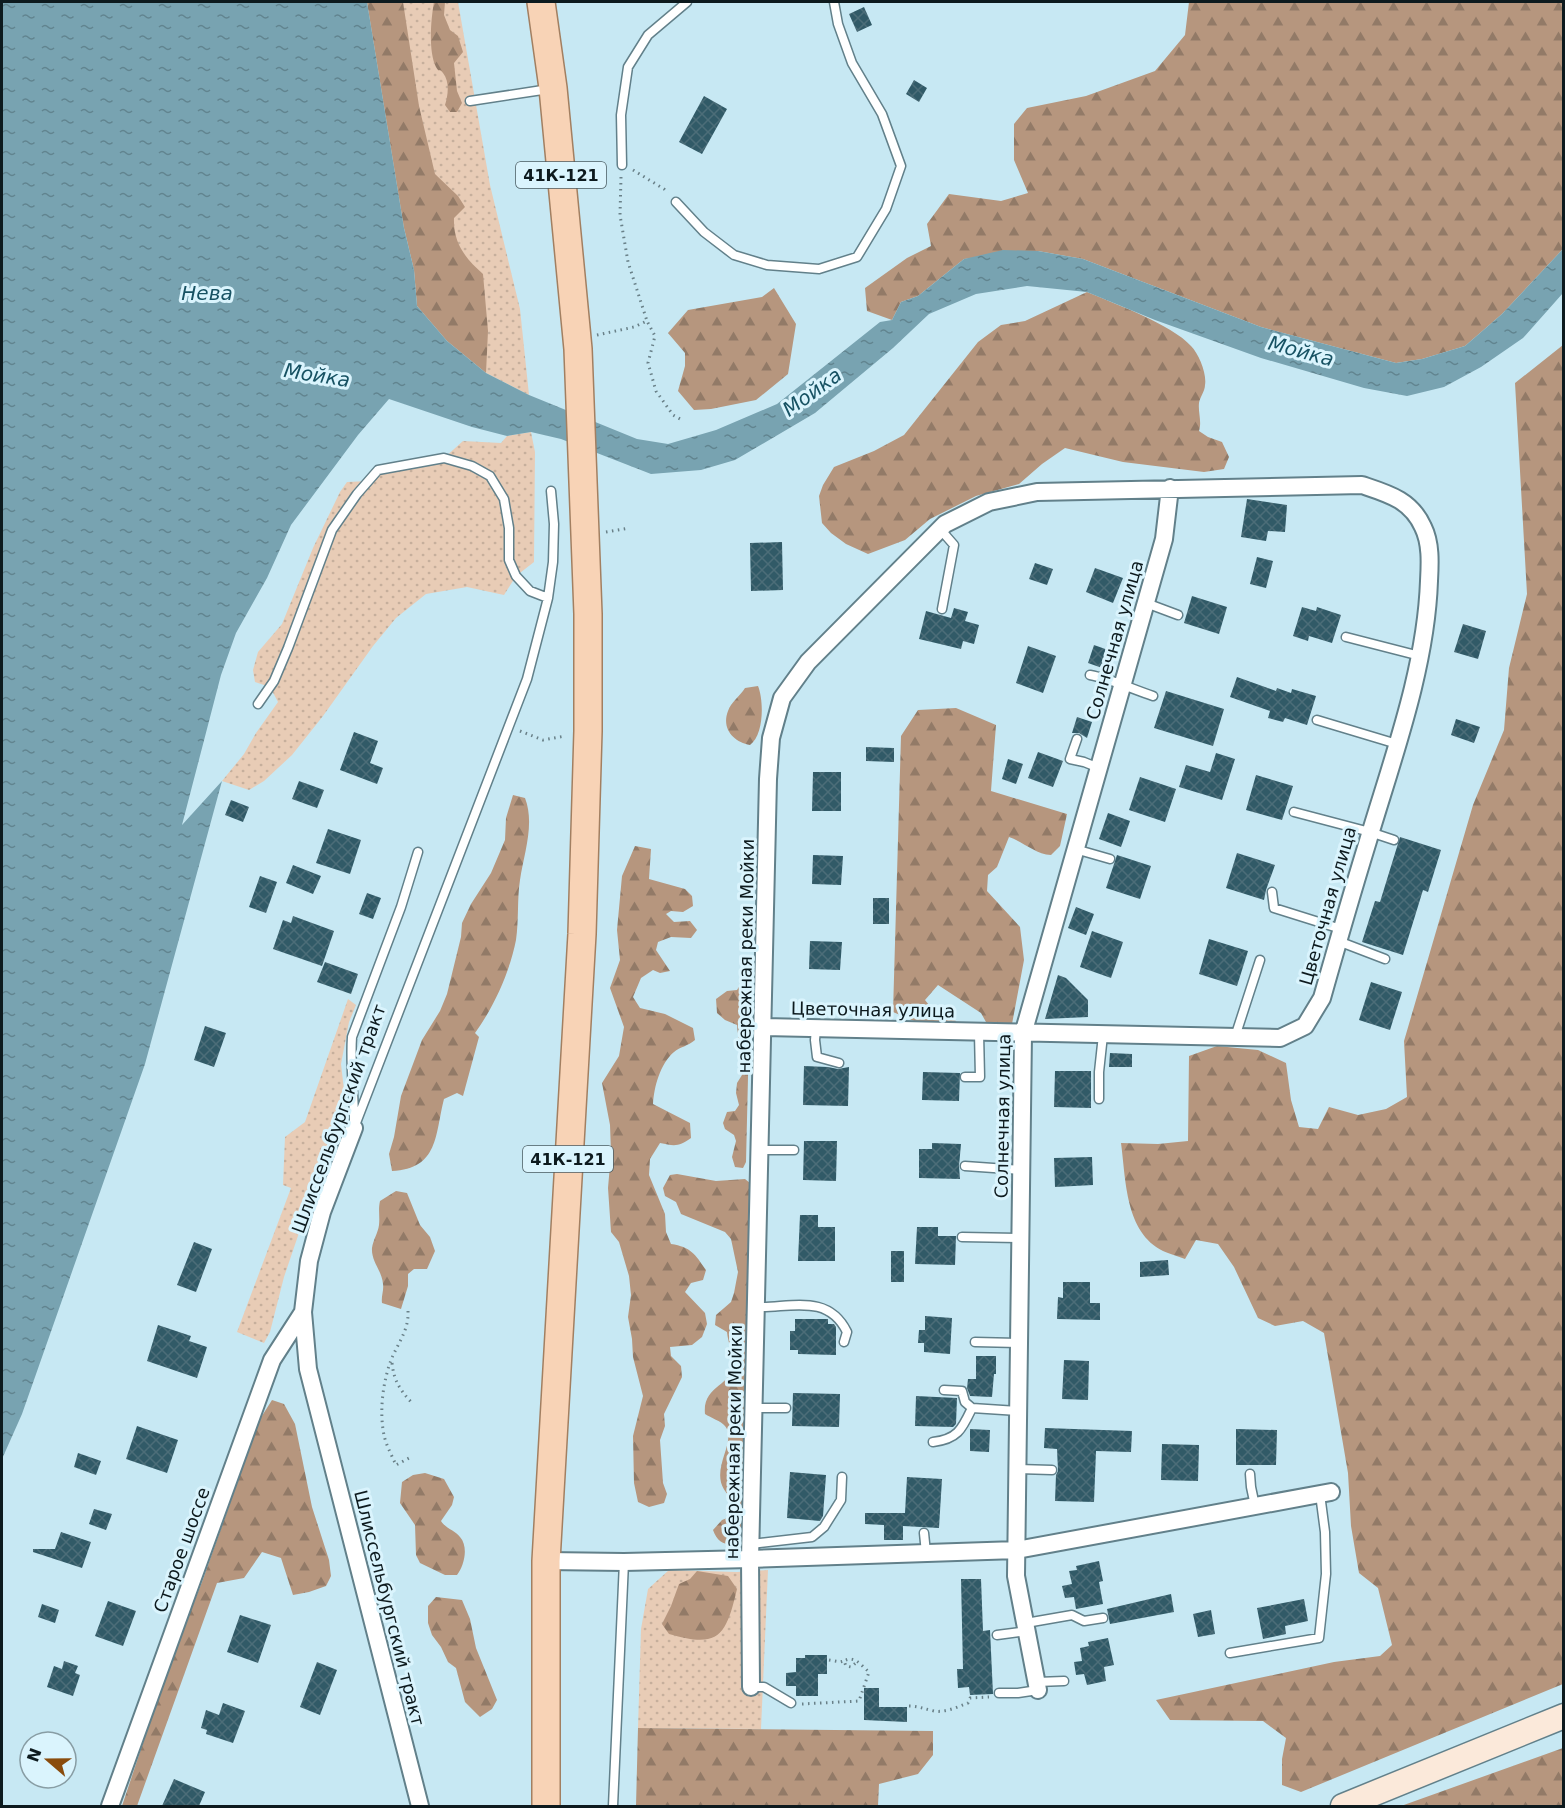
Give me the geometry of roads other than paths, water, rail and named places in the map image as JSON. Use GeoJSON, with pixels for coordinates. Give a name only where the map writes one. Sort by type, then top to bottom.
{"type":"FeatureCollection","features":[{"type":"Feature","properties":{"kind":"main road","name":"41К-121"},"geometry":{"type":"LineString","coordinates":[[541,2],[585,343],[584,512],[588,614],[588,732],[582,934],[546,1561],[546,1806]]}},
{"type":"Feature","properties":{"kind":"main road"},"geometry":{"type":"LineString","coordinates":[[1343,1806],[1371,1801],[1563,1716]]}},
{"type":"Feature","properties":{"kind":"street","name":"Цветочная улица"},"geometry":{"type":"LineString","coordinates":[[764,1027],[1280,1038],[1305,1026],[1322,998],[1397,744],[1420,656],[1428,608],[1430,556],[1424,528],[1413,508],[1388,494],[1362,485],[1170,488]]}},
{"type":"Feature","properties":{"kind":"street","name":"набережная реки Мойки"},"geometry":{"type":"LineString","coordinates":[[751,1687],[751,1552],[768,779],[771,738],[782,698],[808,662],[945,524],[989,502],[1037,492],[1170,488]]}},
{"type":"Feature","properties":{"kind":"street","name":"Солнечная улица"},"geometry":{"type":"LineString","coordinates":[[1038,1686],[1017,1576],[1023,1034],[1164,538],[1170,488]]}},
{"type":"Feature","properties":{"kind":"street","name":"Шлиссельбургский тракт"},"geometry":{"type":"LineString","coordinates":[[354,1128],[322,1212],[309,1261],[303,1312],[308,1369],[420,1806]]}},
{"type":"Feature","properties":{"kind":"street","name":"Старое шоссе"},"geometry":{"type":"LineString","coordinates":[[110,1806],[272,1360],[303,1312]]}},
{"type":"Feature","properties":{"kind":"street"},"geometry":{"type":"LineString","coordinates":[[546,1561],[624,1562],[751,1552],[926,1553],[1017,1550],[1325,1493]]}},
{"type":"Feature","properties":{"kind":"lane"},"geometry":{"type":"LineString","coordinates":[[622,165],[621,115],[628,67],[648,35],[687,2]]}},
{"type":"Feature","properties":{"kind":"lane"},"geometry":{"type":"LineString","coordinates":[[676,202],[704,232],[734,255],[767,265],[819,269],[856,257],[886,209],[901,166],[882,114],[852,63],[838,24],[834,2]]}},
{"type":"Feature","properties":{"kind":"lane"},"geometry":{"type":"LineString","coordinates":[[470,101],[553,88]]}},
{"type":"Feature","properties":{"kind":"lane"},"geometry":{"type":"LineString","coordinates":[[258,704],[274,681],[332,530],[357,494],[378,470],[444,458],[472,466],[490,476],[504,499],[509,528],[509,560],[516,576],[530,591],[548,598]]}},
{"type":"Feature","properties":{"kind":"lane","name":"Шлиссельбургский тракт"},"geometry":{"type":"LineString","coordinates":[[354,1128],[527,679],[548,598],[553,562],[554,524],[550,491]]}},
{"type":"Feature","properties":{"kind":"lane"},"geometry":{"type":"LineString","coordinates":[[940,529],[954,545],[942,609]]}},
{"type":"Feature","properties":{"kind":"lane"},"geometry":{"type":"LineString","coordinates":[[1146,603],[1178,615]]}},
{"type":"Feature","properties":{"kind":"lane"},"geometry":{"type":"LineString","coordinates":[[1346,637],[1420,656]]}},
{"type":"Feature","properties":{"kind":"lane"},"geometry":{"type":"LineString","coordinates":[[1090,675],[1108,679],[1153,696]]}},
{"type":"Feature","properties":{"kind":"lane"},"geometry":{"type":"LineString","coordinates":[[1317,720],[1397,744]]}},
{"type":"Feature","properties":{"kind":"lane"},"geometry":{"type":"LineString","coordinates":[[1077,739],[1070,759],[1098,768]]}},
{"type":"Feature","properties":{"kind":"lane"},"geometry":{"type":"LineString","coordinates":[[1294,812],[1394,840]]}},
{"type":"Feature","properties":{"kind":"lane"},"geometry":{"type":"LineString","coordinates":[[1076,849],[1110,860]]}},
{"type":"Feature","properties":{"kind":"lane"},"geometry":{"type":"LineString","coordinates":[[354,1128],[352,1036],[401,907],[418,852]]}},
{"type":"Feature","properties":{"kind":"lane"},"geometry":{"type":"LineString","coordinates":[[1272,892],[1274,908],[1340,935],[1385,959]]}},
{"type":"Feature","properties":{"kind":"lane"},"geometry":{"type":"LineString","coordinates":[[1235,1037],[1260,960]]}},
{"type":"Feature","properties":{"kind":"lane"},"geometry":{"type":"LineString","coordinates":[[816,1029],[817,1057],[839,1063]]}},
{"type":"Feature","properties":{"kind":"lane"},"geometry":{"type":"LineString","coordinates":[[965,1077],[980,1077],[979,1033]]}},
{"type":"Feature","properties":{"kind":"lane"},"geometry":{"type":"LineString","coordinates":[[1100,1099],[1099,1071],[1103,1035]]}},
{"type":"Feature","properties":{"kind":"lane"},"geometry":{"type":"LineString","coordinates":[[761,1150],[794,1150]]}},
{"type":"Feature","properties":{"kind":"lane"},"geometry":{"type":"LineString","coordinates":[[965,1166],[1021,1170]]}},
{"type":"Feature","properties":{"kind":"lane"},"geometry":{"type":"LineString","coordinates":[[962,1237],[1020,1238]]}},
{"type":"Feature","properties":{"kind":"lane"},"geometry":{"type":"LineString","coordinates":[[757,1307],[814,1305],[828,1311],[843,1322],[847,1332],[844,1342]]}},
{"type":"Feature","properties":{"kind":"lane"},"geometry":{"type":"LineString","coordinates":[[975,1342],[1019,1342]]}},
{"type":"Feature","properties":{"kind":"lane"},"geometry":{"type":"LineString","coordinates":[[944,1390],[962,1391],[965,1402],[972,1408],[1018,1411]]}},
{"type":"Feature","properties":{"kind":"lane"},"geometry":{"type":"LineString","coordinates":[[754,1408],[786,1408]]}},
{"type":"Feature","properties":{"kind":"lane"},"geometry":{"type":"LineString","coordinates":[[933,1442],[948,1440],[963,1427],[972,1408]]}},
{"type":"Feature","properties":{"kind":"lane"},"geometry":{"type":"LineString","coordinates":[[1017,1469],[1052,1470]]}},
{"type":"Feature","properties":{"kind":"lane"},"geometry":{"type":"LineString","coordinates":[[1251,1474],[1255,1506]]}},
{"type":"Feature","properties":{"kind":"lane"},"geometry":{"type":"LineString","coordinates":[[751,1552],[812,1537],[824,1527],[841,1500],[842,1477]]}},
{"type":"Feature","properties":{"kind":"lane"},"geometry":{"type":"LineString","coordinates":[[1230,1653],[1319,1638],[1326,1574],[1325,1493]]}},
{"type":"Feature","properties":{"kind":"lane"},"geometry":{"type":"LineString","coordinates":[[924,1533],[926,1553]]}},
{"type":"Feature","properties":{"kind":"lane"},"geometry":{"type":"LineString","coordinates":[[613,1806],[624,1562]]}},
{"type":"Feature","properties":{"kind":"lane"},"geometry":{"type":"LineString","coordinates":[[997,1635],[1072,1615],[1084,1621],[1103,1618]]}},
{"type":"Feature","properties":{"kind":"lane"},"geometry":{"type":"LineString","coordinates":[[999,1693],[1018,1693],[1064,1681]]}},
{"type":"Feature","properties":{"kind":"lane"},"geometry":{"type":"LineString","coordinates":[[751,1687],[764,1687],[791,1702]]}},
{"type":"Feature","properties":{"kind":"water","name":"Нева"},"geometry":{"type":"Polygon","coordinates":[[[2,2],[367,2],[404,228],[414,270],[417,306],[447,341],[486,373],[529,395],[637,439],[668,444],[716,430],[777,404],[880,322],[892,320],[901,302],[918,296],[964,259],[1003,250],[1038,251],[1083,259],[1261,327],[1396,363],[1422,359],[1465,346],[1502,314],[1563,249],[1563,293],[1523,338],[1481,367],[1444,387],[1407,396],[1364,388],[1261,358],[1155,320],[1087,292],[1027,286],[976,294],[929,314],[893,348],[815,413],[735,460],[701,470],[651,474],[561,439],[531,432],[507,436],[472,427],[389,399],[358,435],[291,525],[267,578],[236,633],[221,675],[182,825],[222,781],[145,1064],[22,1414],[2,1459],[2,2]]]}},
{"type":"Feature","properties":{"kind":"water label","name":"Мойка"},"geometry":{"type":"Point","coordinates":[1301,351]}},
{"type":"Feature","properties":{"kind":"water label","name":"Мойка"},"geometry":{"type":"Point","coordinates":[317,375]}},
{"type":"Feature","properties":{"kind":"water label","name":"Мойка"},"geometry":{"type":"Point","coordinates":[812,392]}}]}
